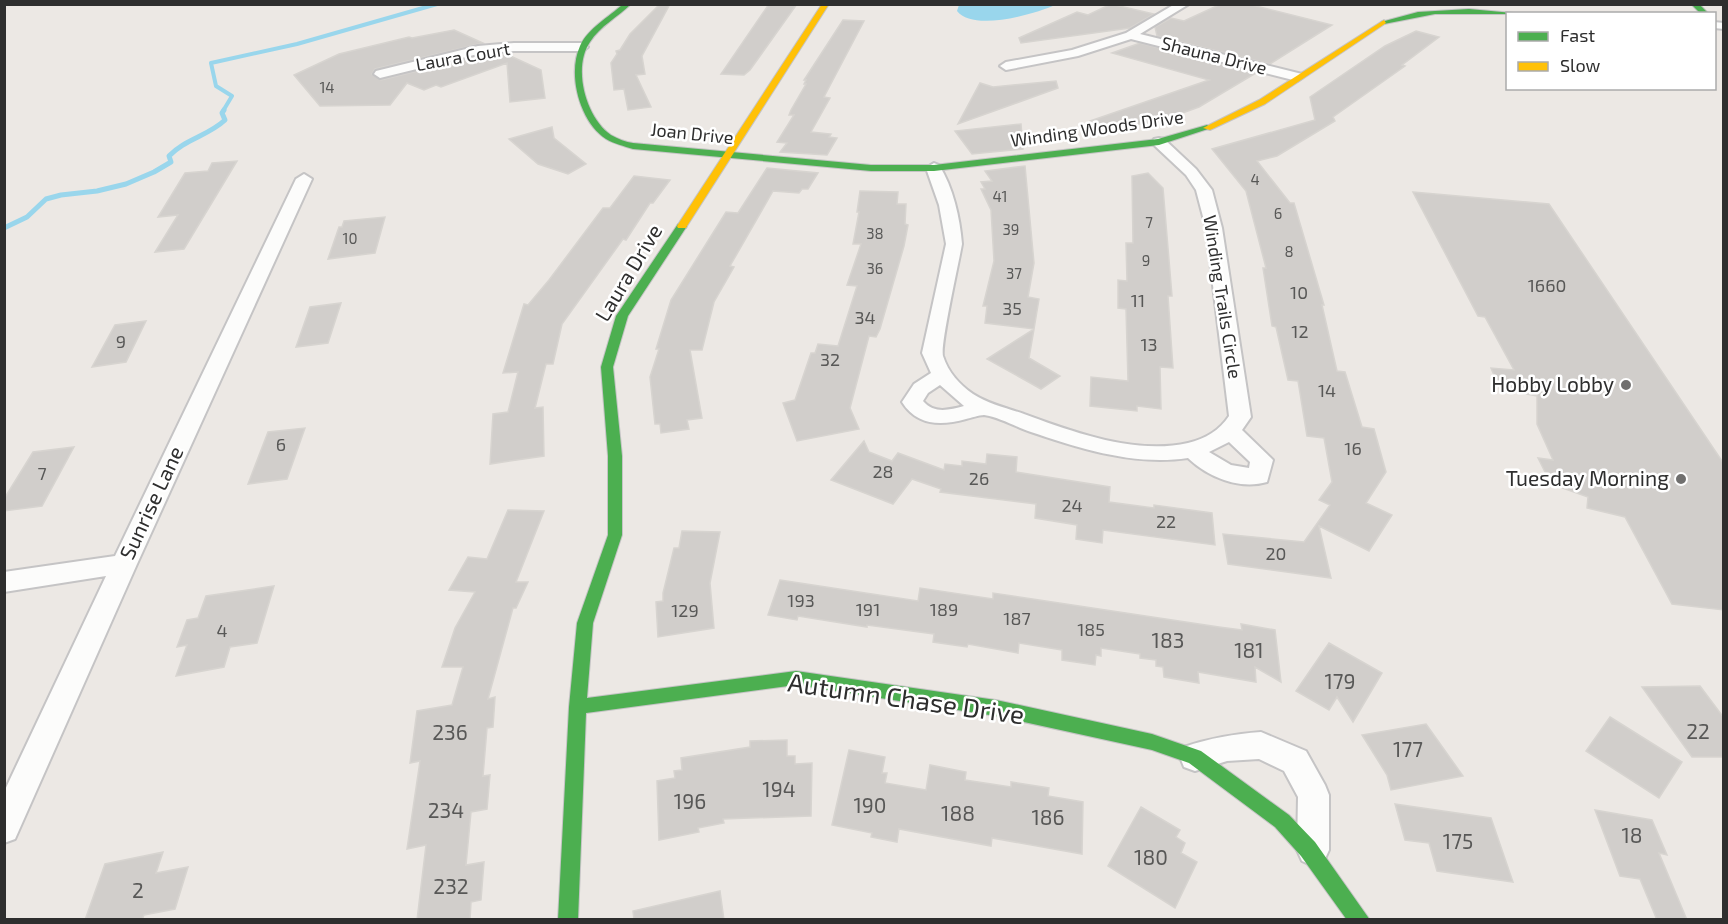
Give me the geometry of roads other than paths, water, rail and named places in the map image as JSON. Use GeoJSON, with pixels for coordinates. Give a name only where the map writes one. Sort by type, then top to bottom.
{"type":"FeatureCollection","features":[{"type":"Feature","properties":{"kind":"street"},"geometry":{"type":"LineString","coordinates":[[582,47],[628,4]]}},
{"type":"Feature","properties":{"kind":"street","name":"Laura Drive"},"geometry":{"type":"LineString","coordinates":[[568,920],[578,707],[585,623],[615,535],[615,456],[607,367],[613,342],[622,316],[729,156],[826,4]]}},
{"type":"Feature","properties":{"kind":"street"},"geometry":{"type":"LineString","coordinates":[[1005,66],[1074,53],[1130,35],[1184,4]]}},
{"type":"Feature","properties":{"kind":"street","name":"Winding Woods Drive"},"geometry":{"type":"LineString","coordinates":[[934,168],[1159,142],[1192,134],[1221,123],[1264,99],[1384,22],[1399,16],[1446,11],[1506,13]]}},
{"type":"Feature","properties":{"kind":"street","name":"Shauna Drive"},"geometry":{"type":"LineString","coordinates":[[1130,35],[1297,77]]}},
{"type":"Feature","properties":{"kind":"street","name":"Laura Court"},"geometry":{"type":"LineString","coordinates":[[380,74],[478,50],[514,47],[582,47]]}},
{"type":"Feature","properties":{"kind":"street","name":"Joan Drive"},"geometry":{"type":"LineString","coordinates":[[582,47],[579,81],[590,111],[604,134],[618,141],[650,149],[729,156],[872,168],[934,168]]}},
{"type":"Feature","properties":{"kind":"street","name":"Winding Trails Circle"},"geometry":{"type":"LineString","coordinates":[[1159,142],[1191,172],[1204,190],[1214,228],[1240,417],[1230,431]]}},
{"type":"Feature","properties":{"kind":"street"},"geometry":{"type":"LineString","coordinates":[[934,168],[950,212],[953,237],[932,353],[936,365],[947,382],[962,396],[984,407],[1098,445],[1147,451],[1193,450],[1230,431],[1262,460],[1258,476],[1241,477],[1221,471],[1205,462],[1193,450]]}},
{"type":"Feature","properties":{"kind":"street","name":"Sunrise Lane"},"geometry":{"type":"LineString","coordinates":[[4,828],[123,564],[303,179]]}},
{"type":"Feature","properties":{"kind":"street"},"geometry":{"type":"LineString","coordinates":[[944,375],[921,387],[915,394],[912,402],[917,411],[932,417],[949,417],[984,407]]}},
{"type":"Feature","properties":{"kind":"street"},"geometry":{"type":"LineString","coordinates":[[4,582],[123,564]]}},
{"type":"Feature","properties":{"kind":"street","name":"Autumn Chase Drive"},"geometry":{"type":"LineString","coordinates":[[578,707],[796,678],[996,708],[1152,742],[1195,757],[1282,821],[1312,855],[1360,920]]}},
{"type":"Feature","properties":{"kind":"street"},"geometry":{"type":"LineString","coordinates":[[1195,757],[1227,748],[1261,745],[1295,761],[1314,795],[1312,855]]}},
{"type":"Feature","properties":{"kind":"water"},"geometry":{"type":"Polygon","coordinates":[[[959,4],[1055,5],[1034,13],[990,21],[965,17],[957,11],[959,4]]]}},
{"type":"Feature","properties":{"kind":"waterway"},"geometry":{"type":"LineString","coordinates":[[223,111],[232,96],[216,86],[211,63],[297,44],[437,4]]}},
{"type":"Feature","properties":{"kind":"waterway"},"geometry":{"type":"LineString","coordinates":[[4,228],[27,217],[46,199],[126,184],[154,172],[171,162],[169,156],[175,150],[225,120],[222,113],[224,110]]}},
{"type":"Feature","properties":{"kind":"place","name":"Hobby Lobby"},"geometry":{"type":"Point","coordinates":[1626,385]}},
{"type":"Feature","properties":{"kind":"place","name":"Tuesday Morning"},"geometry":{"type":"Point","coordinates":[1681,479]}}]}
